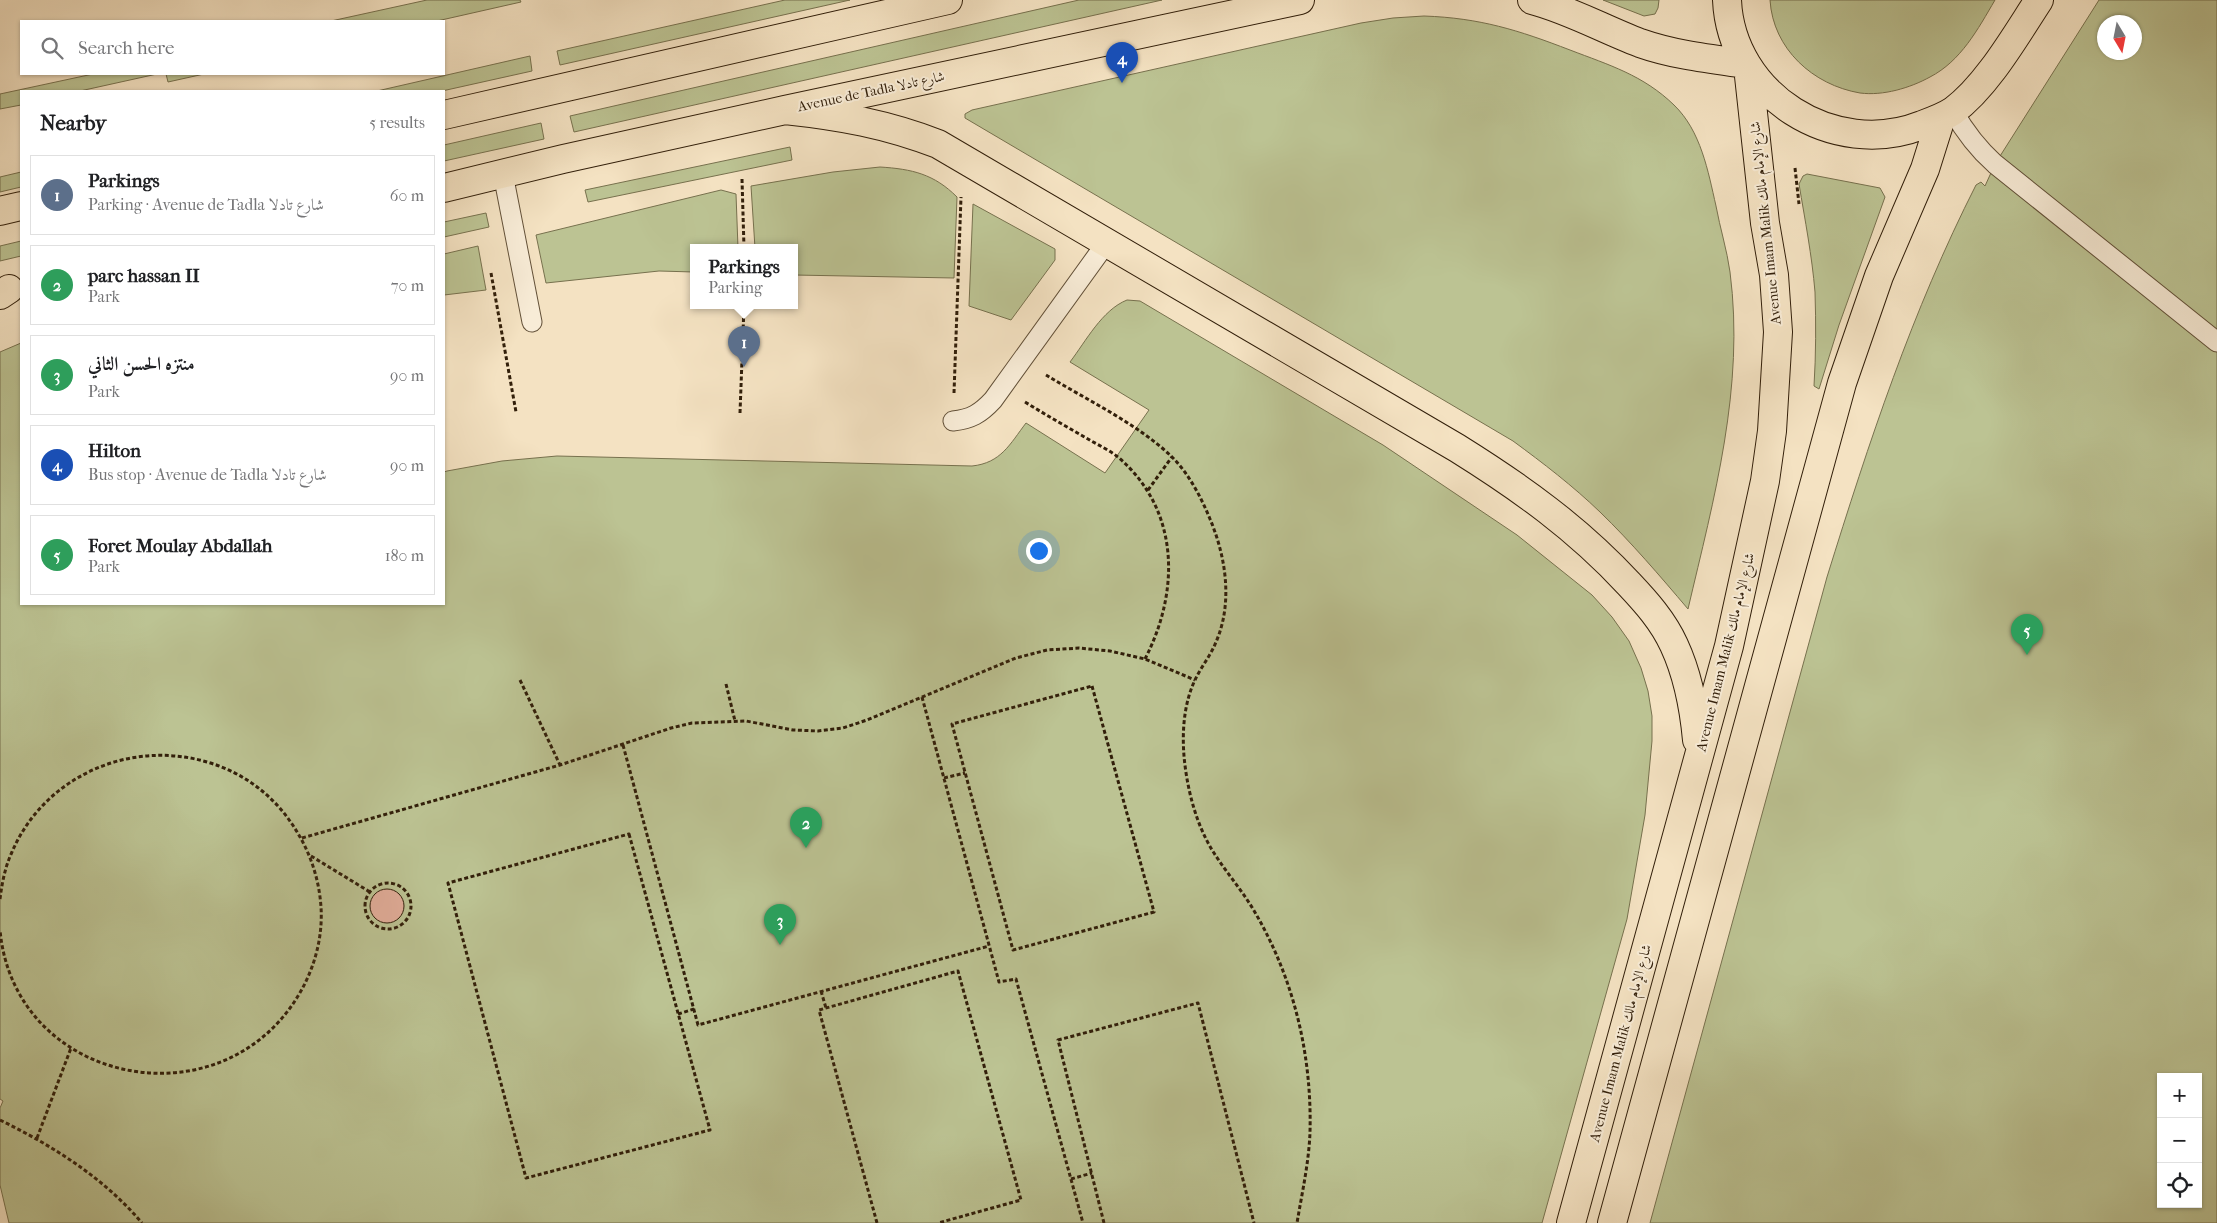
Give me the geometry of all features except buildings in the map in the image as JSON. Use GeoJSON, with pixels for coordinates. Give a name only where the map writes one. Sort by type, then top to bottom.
{"type":"FeatureCollection","features":[{"type":"Feature","properties":{"kind":"main road"},"geometry":{"type":"LineString","coordinates":[[445,114],[948,0]]}},
{"type":"Feature","properties":{"kind":"main road","name":"Avenue de Tadla شارع تادلا"},"geometry":{"type":"LineString","coordinates":[[445,188],[563,159],[785,110],[1300,0]]}},
{"type":"Feature","properties":{"kind":"main road"},"geometry":{"type":"LineString","coordinates":[[1532,0],[1558,7],[1640,43],[1747,66]]}},
{"type":"Feature","properties":{"kind":"main road"},"geometry":{"type":"LineString","coordinates":[[1727,0],[1728,18],[1747,66],[1771,95],[1800,117],[1834,130],[1870,135],[1907,131],[1947,114],[1974,92],[2010,44],[2039,0]]}},
{"type":"Feature","properties":{"kind":"main road","name":"Avenue Imam Malik شارع الإمام مالك"},"geometry":{"type":"LineString","coordinates":[[1570,1223],[1729,646],[1765,482],[1775,389],[1778,332],[1774,276],[1763,204],[1747,66]]}},
{"type":"Feature","properties":{"kind":"main road"},"geometry":{"type":"LineString","coordinates":[[785,110],[867,121],[903,130],[938,144],[1480,462],[1535,499],[1617,570],[1653,610],[1674,644],[1687,677],[1694,706],[1698,754]]}},
{"type":"Feature","properties":{"kind":"main road"},"geometry":{"type":"LineString","coordinates":[[1612,1223],[1842,383],[1880,276],[1947,114]]}},
{"type":"Feature","properties":{"kind":"main road"},"geometry":{"type":"LineString","coordinates":[[0,211],[20,206]]}},
{"type":"Feature","properties":{"kind":"lane"},"geometry":{"type":"LineString","coordinates":[[1947,114],[1995,164],[2217,342]]}},
{"type":"Feature","properties":{"kind":"lane"},"geometry":{"type":"LineString","coordinates":[[503,174],[532,322]]}},
{"type":"Feature","properties":{"kind":"lane"},"geometry":{"type":"LineString","coordinates":[[953,421],[972,418],[983,410],[1022,361],[1107,242]]}},
{"type":"Feature","properties":{"kind":"path"},"geometry":{"type":"LineString","coordinates":[[1796,168],[1799,205]]}},
{"type":"Feature","properties":{"kind":"path"},"geometry":{"type":"LineString","coordinates":[[742,179],[744,244]]}},
{"type":"Feature","properties":{"kind":"path"},"geometry":{"type":"LineString","coordinates":[[953,421],[962,190]]}},
{"type":"Feature","properties":{"kind":"path"},"geometry":{"type":"LineString","coordinates":[[490,267],[516,412]]}},
{"type":"Feature","properties":{"kind":"path"},"geometry":{"type":"LineString","coordinates":[[740,413],[744,309]]}},
{"type":"Feature","properties":{"kind":"path"},"geometry":{"type":"LineString","coordinates":[[1022,361],[1136,429],[1172,457],[1198,494],[1211,521],[1226,578],[1226,601],[1223,622],[1209,658],[1195,680],[1184,720],[1184,758],[1192,803],[1200,828],[1213,853],[1252,908],[1271,942],[1286,978],[1298,1017],[1306,1057],[1310,1133],[1307,1170],[1298,1223]]}},
{"type":"Feature","properties":{"kind":"path"},"geometry":{"type":"LineString","coordinates":[[1001,388],[1117,457],[1148,490],[1156,506],[1163,528],[1169,573],[1163,616],[1156,638],[1145,659]]}},
{"type":"Feature","properties":{"kind":"path"},"geometry":{"type":"LineString","coordinates":[[1148,490],[1172,457]]}},
{"type":"Feature","properties":{"kind":"path"},"geometry":{"type":"LineString","coordinates":[[302,838],[560,765],[671,728],[692,723],[746,721],[793,730],[843,728],[1016,658],[1047,650],[1079,648],[1110,651],[1145,659],[1195,680]]}},
{"type":"Feature","properties":{"kind":"path"},"geometry":{"type":"LineString","coordinates":[[520,680],[560,765]]}},
{"type":"Feature","properties":{"kind":"path"},"geometry":{"type":"LineString","coordinates":[[726,684],[735,721]]}},
{"type":"Feature","properties":{"kind":"path"},"geometry":{"type":"LineString","coordinates":[[1092,686],[1154,912],[1013,950],[966,773],[952,724],[1092,686]]}},
{"type":"Feature","properties":{"kind":"path"},"geometry":{"type":"LineString","coordinates":[[922,697],[999,982],[1016,979],[1083,1223]]}},
{"type":"Feature","properties":{"kind":"path"},"geometry":{"type":"LineString","coordinates":[[623,745],[698,1025],[989,946]]}},
{"type":"Feature","properties":{"kind":"path"},"geometry":{"type":"LineString","coordinates":[[0,900],[3,879],[12,852],[25,828],[42,806],[62,787],[86,772],[111,762],[139,756],[166,754],[194,758],[221,766],[245,778],[268,795],[302,838],[310,855],[317,881],[321,908],[320,935],[314,961],[304,986],[290,1010],[272,1030],[250,1047],[227,1060],[202,1069],[174,1074],[148,1074],[120,1070],[95,1061],[71,1048],[49,1031],[31,1010],[16,987],[6,961],[0,930]]}},
{"type":"Feature","properties":{"kind":"path"},"geometry":{"type":"LineString","coordinates":[[944,778],[966,773]]}},
{"type":"Feature","properties":{"kind":"path"},"geometry":{"type":"LineString","coordinates":[[629,834],[678,1014],[710,1130],[526,1178],[448,883],[629,834]]}},
{"type":"Feature","properties":{"kind":"path"},"geometry":{"type":"LineString","coordinates":[[310,855],[370,892]]}},
{"type":"Feature","properties":{"kind":"path"},"geometry":{"type":"LineString","coordinates":[[386,883],[396,884],[404,889],[410,897],[412,906],[410,915],[404,924],[396,928],[386,929],[377,926],[369,920],[366,911],[366,901],[370,892],[377,886],[386,883]]}},
{"type":"Feature","properties":{"kind":"path"},"geometry":{"type":"LineString","coordinates":[[877,1223],[818,1010],[958,971],[1021,1200],[938,1223]]}},
{"type":"Feature","properties":{"kind":"path"},"geometry":{"type":"LineString","coordinates":[[821,991],[826,1008]]}},
{"type":"Feature","properties":{"kind":"path"},"geometry":{"type":"LineString","coordinates":[[1104,1223],[1058,1040],[1198,1003],[1254,1223]]}},
{"type":"Feature","properties":{"kind":"path"},"geometry":{"type":"LineString","coordinates":[[678,1014],[694,1009]]}},
{"type":"Feature","properties":{"kind":"path"},"geometry":{"type":"LineString","coordinates":[[37,1138],[71,1048]]}},
{"type":"Feature","properties":{"kind":"path"},"geometry":{"type":"LineString","coordinates":[[0,1120],[37,1138],[87,1171],[129,1208],[142,1223]]}},
{"type":"Feature","properties":{"kind":"path"},"geometry":{"type":"LineString","coordinates":[[1071,1179],[1092,1174]]}},
{"type":"Feature","properties":{"kind":"green space"},"geometry":{"type":"Polygon","coordinates":[[[427,0],[520,0],[521,2],[441,20],[336,20],[427,0]]]}},
{"type":"Feature","properties":{"kind":"green space"},"geometry":{"type":"Polygon","coordinates":[[[785,0],[850,0],[560,65],[557,51],[785,0]]]}},
{"type":"Feature","properties":{"kind":"green space"},"geometry":{"type":"Polygon","coordinates":[[[1079,0],[1162,0],[574,132],[570,116],[1079,0]]]}},
{"type":"Feature","properties":{"kind":"green space"},"geometry":{"type":"Polygon","coordinates":[[[1603,0],[1659,0],[1655,14],[1644,16],[1603,0]]]}},
{"type":"Feature","properties":{"kind":"green space"},"geometry":{"type":"Polygon","coordinates":[[[1770,0],[1995,0],[1968,43],[1941,70],[1905,88],[1869,94],[1843,89],[1827,82],[1799,62],[1787,49],[1779,34],[1773,18],[1770,0]]]}},
{"type":"Feature","properties":{"kind":"green space"},"geometry":{"type":"Polygon","coordinates":[[[2099,0],[2217,0],[2217,1223],[1650,1223],[1827,577],[1859,477],[1893,378],[1932,280],[1976,185],[1981,182],[1985,186],[1995,164],[2099,0]]]}},
{"type":"Feature","properties":{"kind":"green space"},"geometry":{"type":"Polygon","coordinates":[[[1424,16],[1463,19],[1516,31],[1625,72],[1650,86],[1674,105],[1683,115],[1697,139],[1710,179],[1729,264],[1734,315],[1730,400],[1724,442],[1708,526],[1688,609],[1634,547],[1600,512],[1558,475],[1513,441],[965,118],[965,114],[972,110],[1361,23],[1424,16]]]}},
{"type":"Feature","properties":{"kind":"green space"},"geometry":{"type":"Polygon","coordinates":[[[530,56],[532,71],[445,90],[381,90],[530,56]]]}},
{"type":"Feature","properties":{"kind":"green space"},"geometry":{"type":"Polygon","coordinates":[[[88,75],[152,75],[85,90],[20,90],[20,105],[0,109],[0,94],[88,75]]]}},
{"type":"Feature","properties":{"kind":"green space"},"geometry":{"type":"Polygon","coordinates":[[[166,75],[200,75],[168,82],[166,75]]]}},
{"type":"Feature","properties":{"kind":"green space"},"geometry":{"type":"Polygon","coordinates":[[[541,123],[544,139],[445,161],[445,145],[541,123]]]}},
{"type":"Feature","properties":{"kind":"green space"},"geometry":{"type":"Polygon","coordinates":[[[790,147],[792,160],[588,202],[585,190],[790,147]]]}},
{"type":"Feature","properties":{"kind":"green space"},"geometry":{"type":"Polygon","coordinates":[[[880,167],[902,169],[922,174],[948,189],[957,197],[954,278],[798,275],[798,244],[755,244],[751,186],[833,172],[880,167]]]}},
{"type":"Feature","properties":{"kind":"green space"},"geometry":{"type":"Polygon","coordinates":[[[20,172],[20,187],[0,192],[0,177],[20,172]]]}},
{"type":"Feature","properties":{"kind":"green space"},"geometry":{"type":"Polygon","coordinates":[[[1807,174],[1880,188],[1885,197],[1839,325],[1819,389],[1814,386],[1816,327],[1814,278],[1799,184],[1803,176],[1807,174]]]}},
{"type":"Feature","properties":{"kind":"green space"},"geometry":{"type":"Polygon","coordinates":[[[721,190],[736,194],[738,244],[690,244],[690,272],[659,271],[546,283],[536,235],[721,190]]]}},
{"type":"Feature","properties":{"kind":"green space"},"geometry":{"type":"Polygon","coordinates":[[[973,204],[1055,249],[1055,260],[1011,320],[969,306],[973,204]]]}},
{"type":"Feature","properties":{"kind":"green space"},"geometry":{"type":"Polygon","coordinates":[[[486,213],[489,227],[445,237],[445,222],[486,213]]]}},
{"type":"Feature","properties":{"kind":"green space"},"geometry":{"type":"Polygon","coordinates":[[[20,241],[20,256],[0,261],[0,246],[20,241]]]}},
{"type":"Feature","properties":{"kind":"green space"},"geometry":{"type":"Polygon","coordinates":[[[478,246],[486,290],[445,295],[445,254],[478,246]]]}},
{"type":"Feature","properties":{"kind":"green space"},"geometry":{"type":"Polygon","coordinates":[[[1127,300],[1140,301],[1383,445],[1517,535],[1592,595],[1612,617],[1629,641],[1641,668],[1648,691],[1652,716],[1652,741],[1645,815],[1627,919],[1542,1223],[9,1223],[0,1185],[0,1108],[3,1101],[0,1099],[0,352],[20,343],[20,605],[445,605],[445,472],[447,471],[502,461],[557,456],[972,466],[998,457],[1010,445],[1026,423],[1105,473],[1149,410],[1070,362],[1102,318],[1127,300]]]}},
{"type":"Feature","properties":{"kind":"place","name":"Hilton"},"geometry":{"type":"Point","coordinates":[1122,83]}},
{"type":"Feature","properties":{"kind":"place","name":"Parkings"},"geometry":{"type":"Point","coordinates":[744,367]}},
{"type":"Feature","properties":{"kind":"place","name":"Foret Moulay Abdallah"},"geometry":{"type":"Point","coordinates":[2027,655]}},
{"type":"Feature","properties":{"kind":"place","name":"parc hassan II"},"geometry":{"type":"Point","coordinates":[806,848]}},
{"type":"Feature","properties":{"kind":"place","name":"منتزه الحسن الثاني"},"geometry":{"type":"Point","coordinates":[780,945]}}]}
